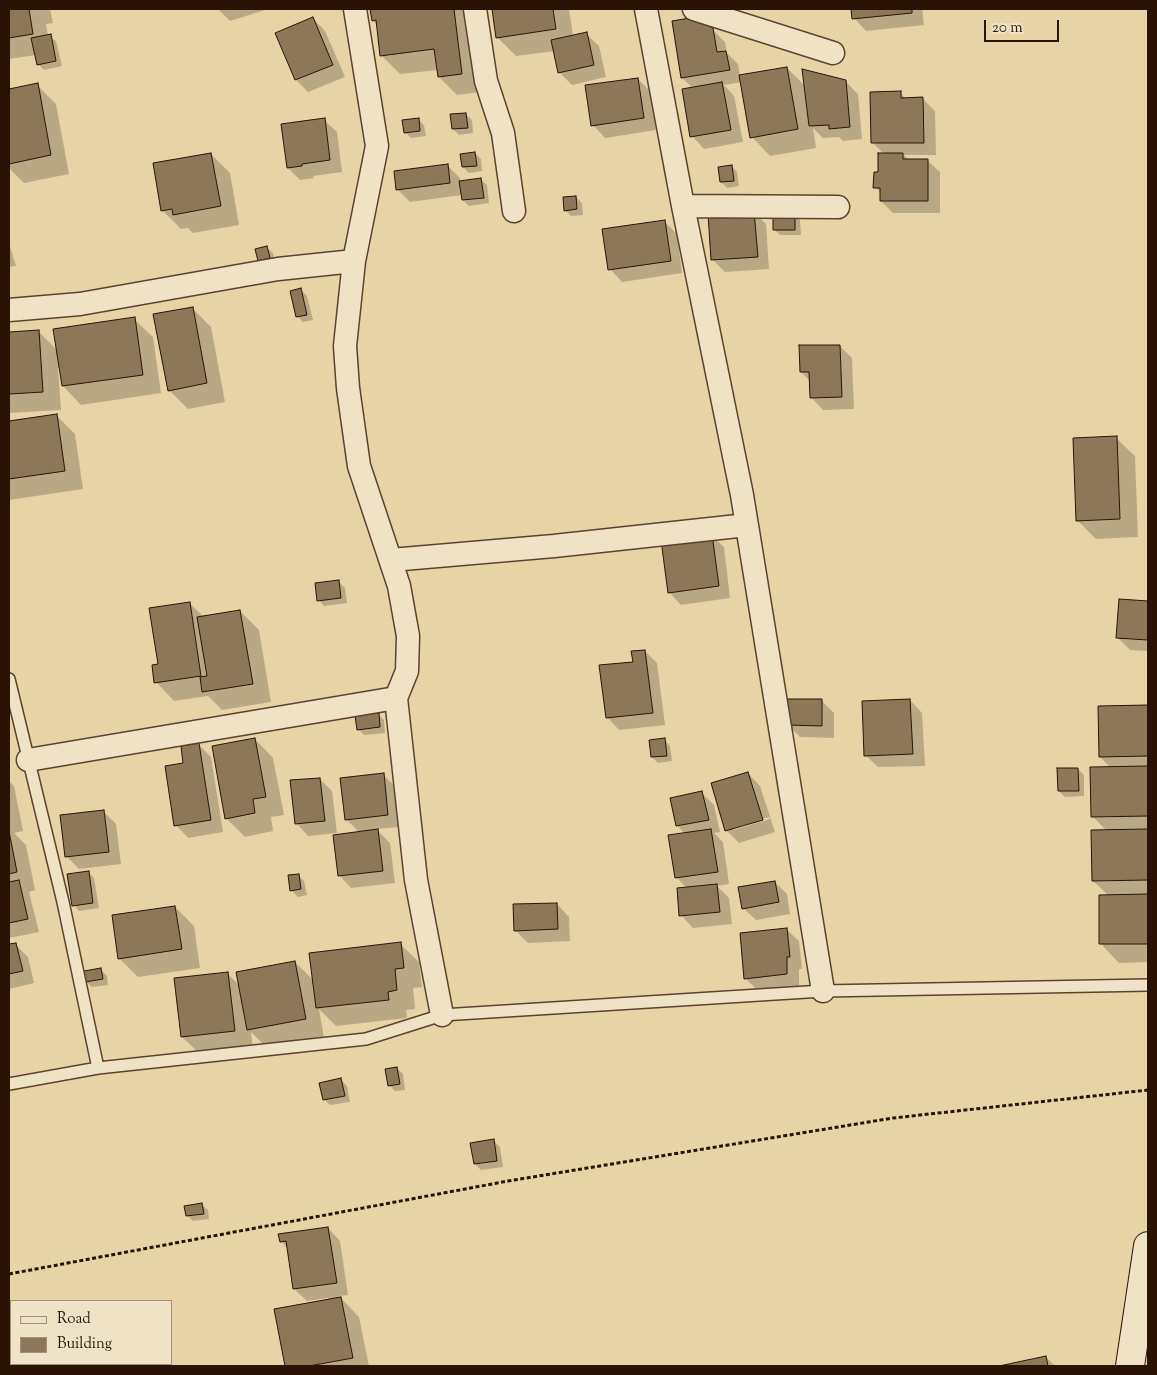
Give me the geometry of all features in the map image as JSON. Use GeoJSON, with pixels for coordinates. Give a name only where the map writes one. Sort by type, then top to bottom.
{"type":"FeatureCollection","features":[{"type":"Feature","properties":{"kind":"main road"},"geometry":{"type":"LineString","coordinates":[[1130,1366],[1148,1246]]}},
{"type":"Feature","properties":{"kind":"street"},"geometry":{"type":"LineString","coordinates":[[355,9],[377,146],[354,261],[345,346],[349,398],[359,466],[399,586],[408,636],[407,671],[396,698],[416,880],[442,1015]]}},
{"type":"Feature","properties":{"kind":"street"},"geometry":{"type":"LineString","coordinates":[[475,9],[486,81],[503,133],[514,211]]}},
{"type":"Feature","properties":{"kind":"street"},"geometry":{"type":"LineString","coordinates":[[646,9],[683,206],[747,524],[823,992]]}},
{"type":"Feature","properties":{"kind":"street"},"geometry":{"type":"LineString","coordinates":[[694,9],[833,53]]}},
{"type":"Feature","properties":{"kind":"street"},"geometry":{"type":"LineString","coordinates":[[683,206],[838,207]]}},
{"type":"Feature","properties":{"kind":"street"},"geometry":{"type":"LineString","coordinates":[[9,310],[80,304],[278,270],[354,261]]}},
{"type":"Feature","properties":{"kind":"street"},"geometry":{"type":"LineString","coordinates":[[391,560],[554,546],[747,524]]}},
{"type":"Feature","properties":{"kind":"street"},"geometry":{"type":"LineString","coordinates":[[28,760],[396,698]]}},
{"type":"Feature","properties":{"kind":"lane"},"geometry":{"type":"LineString","coordinates":[[9,679],[63,902],[98,1068]]}},
{"type":"Feature","properties":{"kind":"lane"},"geometry":{"type":"LineString","coordinates":[[9,1084],[98,1068],[366,1040],[442,1015],[823,992],[1148,984]]}},
{"type":"Feature","properties":{"kind":"path"},"geometry":{"type":"LineString","coordinates":[[9,1274],[508,1181],[892,1118],[1148,1090]]}},
{"type":"Feature","properties":{"kind":"building"},"geometry":{"type":"Polygon","coordinates":[[[9,9],[29,9],[33,34],[9,38],[9,9]]]}},
{"type":"Feature","properties":{"kind":"building"},"geometry":{"type":"Polygon","coordinates":[[[370,9],[454,9],[462,74],[438,77],[434,49],[380,56],[376,20],[372,21],[370,9]]]}},
{"type":"Feature","properties":{"kind":"building"},"geometry":{"type":"Polygon","coordinates":[[[492,9],[553,9],[556,29],[496,38],[492,9]]]}},
{"type":"Feature","properties":{"kind":"building"},"geometry":{"type":"Polygon","coordinates":[[[851,9],[912,9],[912,13],[852,19],[851,9]]]}},
{"type":"Feature","properties":{"kind":"building"},"geometry":{"type":"Polygon","coordinates":[[[313,17],[333,65],[295,80],[275,33],[313,17]]]}},
{"type":"Feature","properties":{"kind":"building"},"geometry":{"type":"Polygon","coordinates":[[[690,18],[713,28],[717,52],[726,51],[730,70],[681,78],[672,21],[690,18]]]}},
{"type":"Feature","properties":{"kind":"building"},"geometry":{"type":"Polygon","coordinates":[[[587,32],[594,65],[558,73],[551,40],[587,32]]]}},
{"type":"Feature","properties":{"kind":"building"},"geometry":{"type":"Polygon","coordinates":[[[51,34],[56,61],[37,65],[31,38],[51,34]]]}},
{"type":"Feature","properties":{"kind":"building"},"geometry":{"type":"Polygon","coordinates":[[[787,67],[798,129],[750,138],[739,75],[787,67]]]}},
{"type":"Feature","properties":{"kind":"building"},"geometry":{"type":"Polygon","coordinates":[[[802,69],[846,80],[850,127],[829,129],[829,125],[809,126],[802,69]]]}},
{"type":"Feature","properties":{"kind":"building"},"geometry":{"type":"Polygon","coordinates":[[[638,78],[644,118],[591,126],[585,85],[638,78]]]}},
{"type":"Feature","properties":{"kind":"building"},"geometry":{"type":"Polygon","coordinates":[[[722,82],[731,130],[690,137],[682,89],[722,82]]]}},
{"type":"Feature","properties":{"kind":"building"},"geometry":{"type":"Polygon","coordinates":[[[38,83],[51,155],[9,164],[9,89],[38,83]]]}},
{"type":"Feature","properties":{"kind":"building"},"geometry":{"type":"Polygon","coordinates":[[[901,91],[901,98],[923,97],[924,143],[871,143],[870,92],[901,91]]]}},
{"type":"Feature","properties":{"kind":"building"},"geometry":{"type":"Polygon","coordinates":[[[466,113],[468,128],[452,129],[450,114],[466,113]]]}},
{"type":"Feature","properties":{"kind":"building"},"geometry":{"type":"Polygon","coordinates":[[[325,118],[330,160],[287,168],[281,124],[325,118]]]}},
{"type":"Feature","properties":{"kind":"building"},"geometry":{"type":"Polygon","coordinates":[[[419,118],[420,131],[404,133],[402,120],[419,118]]]}},
{"type":"Feature","properties":{"kind":"building"},"geometry":{"type":"Polygon","coordinates":[[[475,152],[477,166],[462,167],[460,154],[475,152]]]}},
{"type":"Feature","properties":{"kind":"building"},"geometry":{"type":"Polygon","coordinates":[[[211,153],[221,206],[173,215],[172,209],[161,211],[153,163],[211,153]]]}},
{"type":"Feature","properties":{"kind":"building"},"geometry":{"type":"Polygon","coordinates":[[[878,153],[903,153],[903,159],[928,159],[928,201],[880,201],[880,188],[873,188],[874,172],[878,172],[878,153]]]}},
{"type":"Feature","properties":{"kind":"building"},"geometry":{"type":"Polygon","coordinates":[[[448,164],[450,183],[396,190],[394,171],[448,164]]]}},
{"type":"Feature","properties":{"kind":"building"},"geometry":{"type":"Polygon","coordinates":[[[732,165],[734,181],[720,182],[718,167],[732,165]]]}},
{"type":"Feature","properties":{"kind":"building"},"geometry":{"type":"Polygon","coordinates":[[[481,178],[484,198],[462,200],[459,181],[481,178]]]}},
{"type":"Feature","properties":{"kind":"building"},"geometry":{"type":"Polygon","coordinates":[[[576,196],[577,209],[564,211],[563,197],[576,196]]]}},
{"type":"Feature","properties":{"kind":"building"},"geometry":{"type":"Polygon","coordinates":[[[754,211],[758,257],[711,260],[708,214],[754,211]]]}},
{"type":"Feature","properties":{"kind":"building"},"geometry":{"type":"Polygon","coordinates":[[[795,212],[795,230],[773,230],[773,213],[795,212]]]}},
{"type":"Feature","properties":{"kind":"building"},"geometry":{"type":"Polygon","coordinates":[[[665,220],[671,261],[608,270],[602,229],[665,220]]]}},
{"type":"Feature","properties":{"kind":"building"},"geometry":{"type":"Polygon","coordinates":[[[267,246],[270,258],[258,261],[255,249],[267,246]]]}},
{"type":"Feature","properties":{"kind":"building"},"geometry":{"type":"Polygon","coordinates":[[[301,288],[307,315],[296,317],[290,291],[301,288]]]}},
{"type":"Feature","properties":{"kind":"building"},"geometry":{"type":"Polygon","coordinates":[[[193,307],[207,383],[168,391],[153,314],[193,307]]]}},
{"type":"Feature","properties":{"kind":"building"},"geometry":{"type":"Polygon","coordinates":[[[135,317],[143,375],[62,386],[53,329],[135,317]]]}},
{"type":"Feature","properties":{"kind":"building"},"geometry":{"type":"Polygon","coordinates":[[[39,330],[43,392],[9,394],[9,332],[39,330]]]}},
{"type":"Feature","properties":{"kind":"building"},"geometry":{"type":"Polygon","coordinates":[[[799,345],[840,345],[842,397],[810,398],[809,372],[800,372],[799,345]]]}},
{"type":"Feature","properties":{"kind":"building"},"geometry":{"type":"Polygon","coordinates":[[[57,414],[65,471],[9,479],[9,421],[57,414]]]}},
{"type":"Feature","properties":{"kind":"building"},"geometry":{"type":"Polygon","coordinates":[[[1117,436],[1120,519],[1076,521],[1073,438],[1117,436]]]}},
{"type":"Feature","properties":{"kind":"building"},"geometry":{"type":"Polygon","coordinates":[[[712,534],[719,586],[668,593],[661,540],[712,534]]]}},
{"type":"Feature","properties":{"kind":"building"},"geometry":{"type":"Polygon","coordinates":[[[339,580],[341,598],[317,601],[315,583],[339,580]]]}},
{"type":"Feature","properties":{"kind":"building"},"geometry":{"type":"Polygon","coordinates":[[[1119,599],[1148,601],[1148,640],[1116,638],[1119,599]]]}},
{"type":"Feature","properties":{"kind":"building"},"geometry":{"type":"Polygon","coordinates":[[[190,602],[201,676],[154,683],[152,665],[158,664],[149,608],[190,602]]]}},
{"type":"Feature","properties":{"kind":"building"},"geometry":{"type":"Polygon","coordinates":[[[240,610],[253,684],[202,692],[200,677],[207,676],[197,617],[240,610]]]}},
{"type":"Feature","properties":{"kind":"building"},"geometry":{"type":"Polygon","coordinates":[[[645,650],[653,713],[606,718],[599,665],[633,662],[631,651],[645,650]]]}},
{"type":"Feature","properties":{"kind":"building"},"geometry":{"type":"Polygon","coordinates":[[[787,699],[822,699],[822,726],[787,725],[787,699]]]}},
{"type":"Feature","properties":{"kind":"building"},"geometry":{"type":"Polygon","coordinates":[[[910,699],[913,754],[864,756],[862,701],[910,699]]]}},
{"type":"Feature","properties":{"kind":"building"},"geometry":{"type":"Polygon","coordinates":[[[1148,705],[1148,756],[1099,757],[1098,706],[1148,705]]]}},
{"type":"Feature","properties":{"kind":"building"},"geometry":{"type":"Polygon","coordinates":[[[379,713],[380,727],[357,730],[355,715],[379,713]]]}},
{"type":"Feature","properties":{"kind":"building"},"geometry":{"type":"Polygon","coordinates":[[[255,738],[266,797],[253,799],[255,813],[225,819],[212,746],[255,738]]]}},
{"type":"Feature","properties":{"kind":"building"},"geometry":{"type":"Polygon","coordinates":[[[665,738],[667,756],[651,757],[649,740],[665,738]]]}},
{"type":"Feature","properties":{"kind":"building"},"geometry":{"type":"Polygon","coordinates":[[[199,743],[211,820],[174,826],[165,766],[183,763],[181,746],[199,743]]]}},
{"type":"Feature","properties":{"kind":"building"},"geometry":{"type":"Polygon","coordinates":[[[1148,766],[1148,816],[1091,817],[1090,767],[1148,766]]]}},
{"type":"Feature","properties":{"kind":"building"},"geometry":{"type":"Polygon","coordinates":[[[1057,768],[1078,768],[1079,791],[1058,791],[1057,768]]]}},
{"type":"Feature","properties":{"kind":"building"},"geometry":{"type":"Polygon","coordinates":[[[748,772],[763,820],[725,831],[711,783],[748,772]]]}},
{"type":"Feature","properties":{"kind":"building"},"geometry":{"type":"Polygon","coordinates":[[[384,773],[388,815],[345,820],[340,778],[384,773]]]}},
{"type":"Feature","properties":{"kind":"building"},"geometry":{"type":"Polygon","coordinates":[[[320,778],[325,821],[295,824],[290,780],[320,778]]]}},
{"type":"Feature","properties":{"kind":"building"},"geometry":{"type":"Polygon","coordinates":[[[702,791],[709,820],[676,826],[670,798],[702,791]]]}},
{"type":"Feature","properties":{"kind":"building"},"geometry":{"type":"Polygon","coordinates":[[[104,810],[109,852],[65,857],[60,815],[104,810]]]}},
{"type":"Feature","properties":{"kind":"building"},"geometry":{"type":"Polygon","coordinates":[[[378,829],[383,871],[338,876],[333,835],[378,829]]]}},
{"type":"Feature","properties":{"kind":"building"},"geometry":{"type":"Polygon","coordinates":[[[711,829],[718,872],[675,878],[668,835],[711,829]]]}},
{"type":"Feature","properties":{"kind":"building"},"geometry":{"type":"Polygon","coordinates":[[[1148,829],[1148,880],[1092,881],[1091,830],[1148,829]]]}},
{"type":"Feature","properties":{"kind":"building"},"geometry":{"type":"Polygon","coordinates":[[[9,831],[17,872],[9,874],[9,831]]]}},
{"type":"Feature","properties":{"kind":"building"},"geometry":{"type":"Polygon","coordinates":[[[89,871],[93,903],[72,906],[67,874],[89,871]]]}},
{"type":"Feature","properties":{"kind":"building"},"geometry":{"type":"Polygon","coordinates":[[[299,874],[301,889],[290,891],[288,875],[299,874]]]}},
{"type":"Feature","properties":{"kind":"building"},"geometry":{"type":"Polygon","coordinates":[[[19,880],[28,919],[9,923],[9,882],[19,880]]]}},
{"type":"Feature","properties":{"kind":"building"},"geometry":{"type":"Polygon","coordinates":[[[775,881],[779,902],[742,909],[738,887],[775,881]]]}},
{"type":"Feature","properties":{"kind":"building"},"geometry":{"type":"Polygon","coordinates":[[[717,884],[720,912],[679,916],[677,888],[717,884]]]}},
{"type":"Feature","properties":{"kind":"building"},"geometry":{"type":"Polygon","coordinates":[[[1148,894],[1148,944],[1099,944],[1099,895],[1148,894]]]}},
{"type":"Feature","properties":{"kind":"building"},"geometry":{"type":"Polygon","coordinates":[[[557,903],[558,929],[514,931],[513,904],[557,903]]]}},
{"type":"Feature","properties":{"kind":"building"},"geometry":{"type":"Polygon","coordinates":[[[175,906],[182,949],[118,959],[112,915],[175,906]]]}},
{"type":"Feature","properties":{"kind":"building"},"geometry":{"type":"Polygon","coordinates":[[[787,928],[790,957],[787,957],[787,974],[744,979],[740,933],[787,928]]]}},
{"type":"Feature","properties":{"kind":"building"},"geometry":{"type":"Polygon","coordinates":[[[401,942],[404,968],[395,969],[397,990],[388,992],[389,1000],[316,1008],[309,953],[401,942]]]}},
{"type":"Feature","properties":{"kind":"building"},"geometry":{"type":"Polygon","coordinates":[[[16,943],[23,971],[9,974],[9,944],[16,943]]]}},
{"type":"Feature","properties":{"kind":"building"},"geometry":{"type":"Polygon","coordinates":[[[295,961],[306,1019],[247,1030],[236,972],[295,961]]]}},
{"type":"Feature","properties":{"kind":"building"},"geometry":{"type":"Polygon","coordinates":[[[101,968],[103,979],[85,982],[84,971],[101,968]]]}},
{"type":"Feature","properties":{"kind":"building"},"geometry":{"type":"Polygon","coordinates":[[[228,972],[235,1031],[181,1037],[174,978],[228,972]]]}},
{"type":"Feature","properties":{"kind":"building"},"geometry":{"type":"Polygon","coordinates":[[[397,1067],[400,1084],[388,1086],[385,1069],[397,1067]]]}},
{"type":"Feature","properties":{"kind":"building"},"geometry":{"type":"Polygon","coordinates":[[[341,1078],[345,1096],[323,1100],[319,1083],[341,1078]]]}},
{"type":"Feature","properties":{"kind":"building"},"geometry":{"type":"Polygon","coordinates":[[[494,1139],[497,1161],[474,1164],[470,1143],[494,1139]]]}},
{"type":"Feature","properties":{"kind":"building"},"geometry":{"type":"Polygon","coordinates":[[[202,1203],[204,1214],[186,1216],[184,1206],[202,1203]]]}},
{"type":"Feature","properties":{"kind":"building"},"geometry":{"type":"Polygon","coordinates":[[[328,1227],[337,1283],[293,1289],[286,1241],[280,1242],[278,1234],[328,1227]]]}},
{"type":"Feature","properties":{"kind":"building"},"geometry":{"type":"Polygon","coordinates":[[[341,1297],[353,1358],[309,1366],[285,1366],[274,1309],[341,1297]]]}},
{"type":"Feature","properties":{"kind":"building"},"geometry":{"type":"Polygon","coordinates":[[[1046,1356],[1048,1366],[999,1366],[1046,1356]]]}}]}
